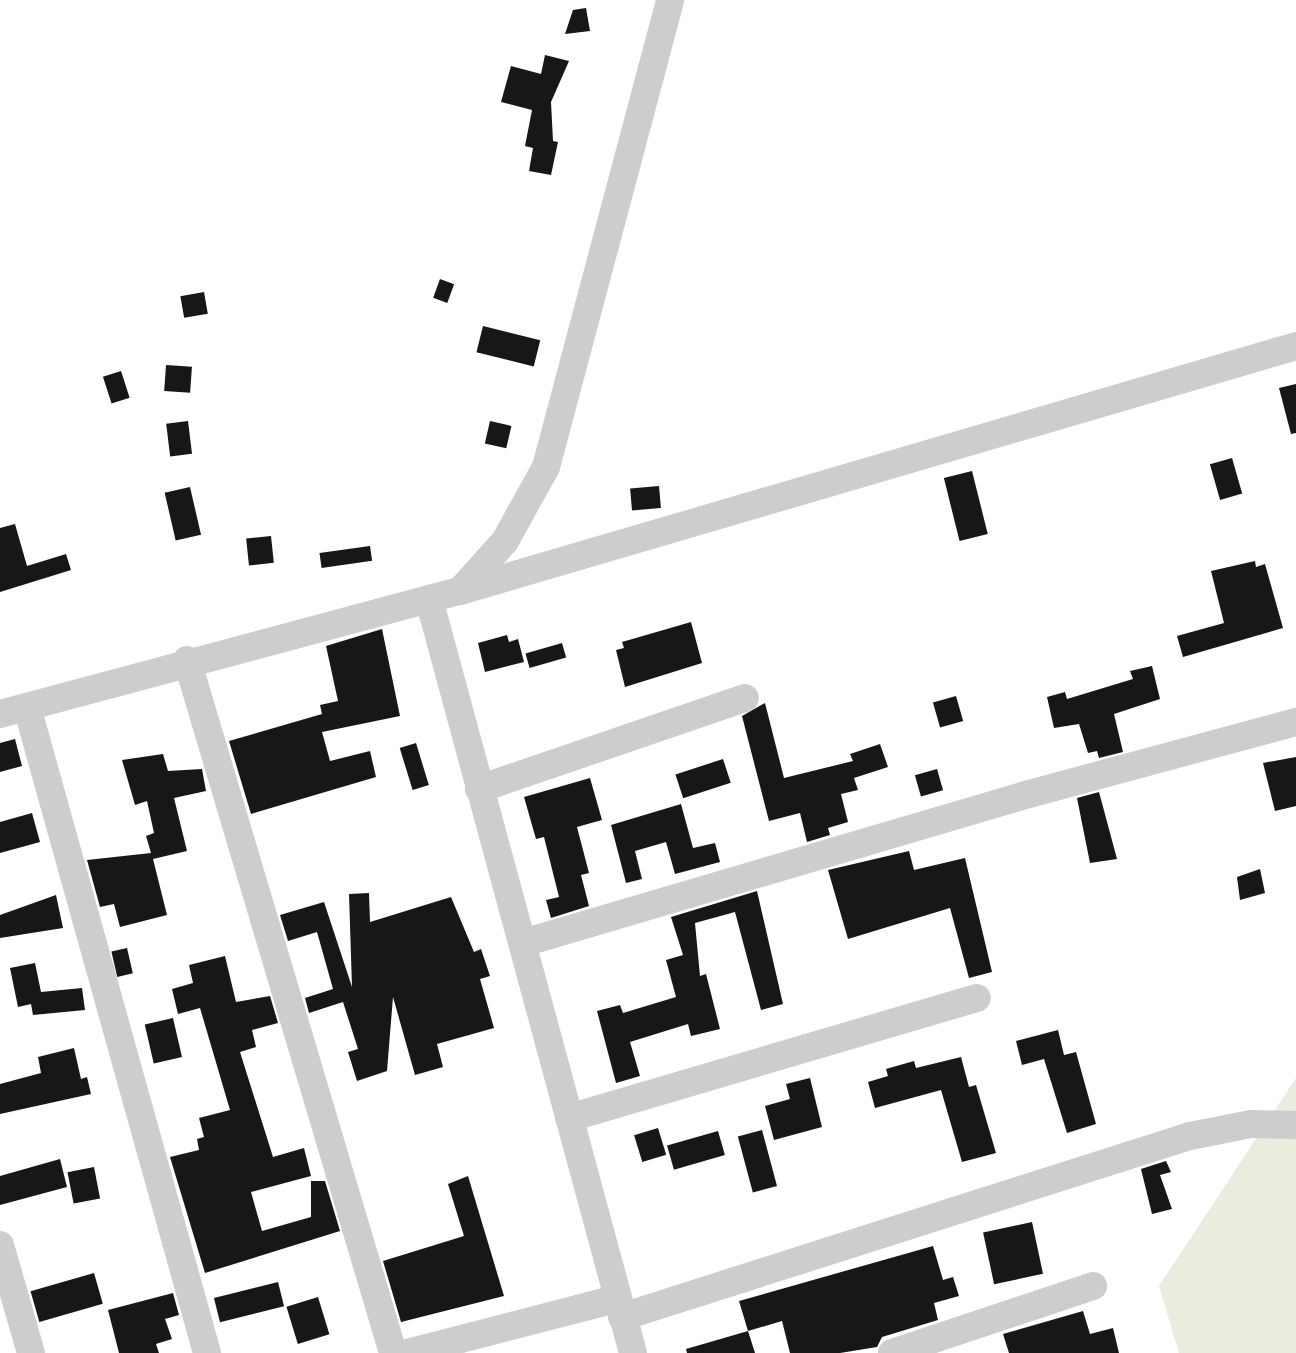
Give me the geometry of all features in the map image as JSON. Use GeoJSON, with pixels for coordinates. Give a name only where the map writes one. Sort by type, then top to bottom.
{"type":"FeatureCollection","features":[{"type":"Feature","properties":{"kind":"street"},"geometry":{"type":"LineString","coordinates":[[460,591],[505,542],[546,467],[670,0]]}},
{"type":"Feature","properties":{"kind":"street"},"geometry":{"type":"LineString","coordinates":[[0,714],[187,660],[460,591],[1296,346]]}},
{"type":"Feature","properties":{"kind":"street"},"geometry":{"type":"LineString","coordinates":[[429,599],[633,1353]]}},
{"type":"Feature","properties":{"kind":"street"},"geometry":{"type":"LineString","coordinates":[[187,660],[393,1353]]}},
{"type":"Feature","properties":{"kind":"street"},"geometry":{"type":"LineString","coordinates":[[479,789],[746,698]]}},
{"type":"Feature","properties":{"kind":"street"},"geometry":{"type":"LineString","coordinates":[[27,707],[207,1353]]}},
{"type":"Feature","properties":{"kind":"street"},"geometry":{"type":"LineString","coordinates":[[523,944],[1029,794],[1296,722]]}},
{"type":"Feature","properties":{"kind":"street"},"geometry":{"type":"LineString","coordinates":[[569,1118],[977,998]]}},
{"type":"Feature","properties":{"kind":"street"},"geometry":{"type":"LineString","coordinates":[[407,1353],[619,1308],[1190,1136],[1251,1124],[1296,1125]]}},
{"type":"Feature","properties":{"kind":"street"},"geometry":{"type":"LineString","coordinates":[[0,1245],[31,1353]]}},
{"type":"Feature","properties":{"kind":"street"},"geometry":{"type":"LineString","coordinates":[[892,1353],[1093,1286]]}},
{"type":"Feature","properties":{"kind":"shaded area"},"geometry":{"type":"Polygon","coordinates":[[[1296,1078],[1296,1353],[1179,1353],[1159,1286],[1296,1078]]]}},
{"type":"Feature","properties":{"kind":"building"},"geometry":{"type":"Polygon","coordinates":[[[586,8],[590,31],[565,34],[573,10],[586,8]]]}},
{"type":"Feature","properties":{"kind":"building"},"geometry":{"type":"Polygon","coordinates":[[[545,55],[569,61],[551,102],[553,141],[558,142],[551,175],[529,171],[533,148],[525,146],[532,110],[501,102],[511,66],[541,74],[545,55]]]}},
{"type":"Feature","properties":{"kind":"building"},"geometry":{"type":"Polygon","coordinates":[[[440,279],[454,284],[447,303],[433,298],[440,279]]]}},
{"type":"Feature","properties":{"kind":"building"},"geometry":{"type":"Polygon","coordinates":[[[204,292],[208,314],[184,318],[180,296],[204,292]]]}},
{"type":"Feature","properties":{"kind":"building"},"geometry":{"type":"Polygon","coordinates":[[[483,326],[540,340],[534,366],[476,352],[483,326]]]}},
{"type":"Feature","properties":{"kind":"building"},"geometry":{"type":"Polygon","coordinates":[[[166,365],[192,367],[190,393],[164,391],[166,365]]]}},
{"type":"Feature","properties":{"kind":"building"},"geometry":{"type":"Polygon","coordinates":[[[121,371],[130,398],[112,404],[103,377],[121,371]]]}},
{"type":"Feature","properties":{"kind":"building"},"geometry":{"type":"Polygon","coordinates":[[[1296,384],[1296,433],[1291,434],[1279,388],[1296,384]]]}},
{"type":"Feature","properties":{"kind":"building"},"geometry":{"type":"Polygon","coordinates":[[[188,421],[192,454],[170,456],[166,424],[188,421]]]}},
{"type":"Feature","properties":{"kind":"building"},"geometry":{"type":"Polygon","coordinates":[[[490,421],[511,426],[506,448],[485,443],[490,421]]]}},
{"type":"Feature","properties":{"kind":"building"},"geometry":{"type":"Polygon","coordinates":[[[1232,458],[1242,494],[1220,500],[1210,464],[1232,458]]]}},
{"type":"Feature","properties":{"kind":"building"},"geometry":{"type":"Polygon","coordinates":[[[972,471],[988,534],[960,541],[944,478],[972,471]]]}},
{"type":"Feature","properties":{"kind":"building"},"geometry":{"type":"Polygon","coordinates":[[[659,486],[661,508],[632,510],[630,489],[659,486]]]}},
{"type":"Feature","properties":{"kind":"building"},"geometry":{"type":"Polygon","coordinates":[[[190,487],[201,535],[176,541],[165,493],[190,487]]]}},
{"type":"Feature","properties":{"kind":"building"},"geometry":{"type":"Polygon","coordinates":[[[15,524],[27,566],[66,554],[71,570],[0,592],[0,528],[15,524]]]}},
{"type":"Feature","properties":{"kind":"building"},"geometry":{"type":"Polygon","coordinates":[[[271,536],[274,563],[249,565],[246,539],[271,536]]]}},
{"type":"Feature","properties":{"kind":"building"},"geometry":{"type":"Polygon","coordinates":[[[370,546],[372,561],[322,568],[319,553],[370,546]]]}},
{"type":"Feature","properties":{"kind":"building"},"geometry":{"type":"Polygon","coordinates":[[[1255,561],[1256,567],[1265,564],[1283,628],[1183,657],[1177,636],[1224,623],[1211,571],[1255,561]]]}},
{"type":"Feature","properties":{"kind":"building"},"geometry":{"type":"Polygon","coordinates":[[[691,622],[702,663],[625,687],[616,650],[624,648],[622,642],[691,622]]]}},
{"type":"Feature","properties":{"kind":"building"},"geometry":{"type":"Polygon","coordinates":[[[382,629],[400,716],[322,732],[330,761],[370,751],[376,777],[251,814],[229,741],[322,714],[320,705],[338,701],[326,646],[382,629]]]}},
{"type":"Feature","properties":{"kind":"building"},"geometry":{"type":"Polygon","coordinates":[[[507,635],[509,642],[518,639],[524,662],[485,672],[478,643],[507,635]]]}},
{"type":"Feature","properties":{"kind":"building"},"geometry":{"type":"Polygon","coordinates":[[[562,643],[566,657],[530,668],[525,653],[562,643]]]}},
{"type":"Feature","properties":{"kind":"building"},"geometry":{"type":"Polygon","coordinates":[[[1152,666],[1160,699],[1114,714],[1123,752],[1099,758],[1097,751],[1088,753],[1079,724],[1054,728],[1047,697],[1065,692],[1067,699],[1133,679],[1130,671],[1152,666]]]}},
{"type":"Feature","properties":{"kind":"building"},"geometry":{"type":"Polygon","coordinates":[[[956,696],[963,721],[940,728],[933,703],[956,696]]]}},
{"type":"Feature","properties":{"kind":"building"},"geometry":{"type":"Polygon","coordinates":[[[765,703],[784,778],[853,761],[850,754],[880,744],[888,767],[854,778],[858,790],[841,794],[848,822],[828,828],[830,835],[807,842],[800,813],[769,821],[742,716],[765,703]]]}},
{"type":"Feature","properties":{"kind":"building"},"geometry":{"type":"Polygon","coordinates":[[[15,739],[22,766],[0,772],[0,743],[15,739]]]}},
{"type":"Feature","properties":{"kind":"building"},"geometry":{"type":"Polygon","coordinates":[[[416,743],[429,785],[413,790],[400,748],[416,743]]]}},
{"type":"Feature","properties":{"kind":"building"},"geometry":{"type":"Polygon","coordinates":[[[163,754],[168,771],[202,769],[206,791],[174,798],[187,851],[153,859],[167,915],[120,927],[114,904],[100,907],[87,860],[151,853],[146,836],[154,833],[147,801],[135,805],[122,760],[163,754]]]}},
{"type":"Feature","properties":{"kind":"building"},"geometry":{"type":"Polygon","coordinates":[[[1296,757],[1296,806],[1275,811],[1263,763],[1296,757]]]}},
{"type":"Feature","properties":{"kind":"building"},"geometry":{"type":"Polygon","coordinates":[[[723,759],[731,783],[683,798],[675,774],[723,759]]]}},
{"type":"Feature","properties":{"kind":"building"},"geometry":{"type":"Polygon","coordinates":[[[937,769],[943,790],[921,796],[915,775],[937,769]]]}},
{"type":"Feature","properties":{"kind":"building"},"geometry":{"type":"Polygon","coordinates":[[[590,778],[602,820],[577,827],[589,873],[581,875],[589,906],[551,918],[546,900],[559,897],[544,837],[536,839],[524,797],[590,778]]]}},
{"type":"Feature","properties":{"kind":"building"},"geometry":{"type":"Polygon","coordinates":[[[1099,792],[1117,859],[1090,863],[1077,798],[1099,792]]]}},
{"type":"Feature","properties":{"kind":"building"},"geometry":{"type":"Polygon","coordinates":[[[681,804],[693,848],[715,843],[720,862],[675,874],[666,842],[635,851],[642,879],[626,883],[611,825],[681,804]]]}},
{"type":"Feature","properties":{"kind":"building"},"geometry":{"type":"Polygon","coordinates":[[[32,813],[40,842],[0,853],[0,822],[32,813]]]}},
{"type":"Feature","properties":{"kind":"building"},"geometry":{"type":"Polygon","coordinates":[[[909,851],[914,870],[965,858],[992,972],[969,978],[950,908],[848,939],[828,870],[909,851]]]}},
{"type":"Feature","properties":{"kind":"building"},"geometry":{"type":"Polygon","coordinates":[[[1260,869],[1265,893],[1240,900],[1237,877],[1260,869]]]}},
{"type":"Feature","properties":{"kind":"building"},"geometry":{"type":"Polygon","coordinates":[[[757,891],[783,1004],[761,1010],[735,912],[695,923],[700,976],[706,974],[720,1029],[691,1036],[688,1024],[630,1042],[640,1076],[616,1083],[597,1011],[620,1005],[623,1013],[676,997],[666,960],[683,955],[671,917],[757,891]]]}},
{"type":"Feature","properties":{"kind":"building"},"geometry":{"type":"Polygon","coordinates":[[[369,893],[370,922],[451,897],[474,952],[481,949],[490,976],[480,979],[494,1028],[437,1044],[443,1067],[415,1075],[393,997],[387,1071],[357,1081],[348,1052],[358,1049],[343,1002],[309,1013],[305,998],[333,989],[317,932],[288,941],[280,915],[324,902],[352,987],[349,894],[369,893]]]}},
{"type":"Feature","properties":{"kind":"building"},"geometry":{"type":"Polygon","coordinates":[[[56,895],[63,928],[0,938],[0,915],[56,895]]]}},
{"type":"Feature","properties":{"kind":"building"},"geometry":{"type":"Polygon","coordinates":[[[127,948],[133,973],[117,977],[111,952],[127,948]]]}},
{"type":"Feature","properties":{"kind":"building"},"geometry":{"type":"Polygon","coordinates":[[[225,956],[236,1002],[270,996],[278,1023],[252,1030],[256,1047],[240,1052],[273,1157],[304,1148],[311,1176],[251,1192],[262,1231],[311,1217],[311,1181],[325,1181],[340,1231],[205,1273],[170,1157],[199,1150],[197,1139],[204,1137],[199,1118],[230,1110],[200,1008],[178,1014],[172,989],[193,983],[189,965],[225,956]]]}},
{"type":"Feature","properties":{"kind":"building"},"geometry":{"type":"Polygon","coordinates":[[[35,963],[41,992],[82,988],[85,1010],[33,1015],[31,1004],[18,1007],[10,968],[35,963]]]}},
{"type":"Feature","properties":{"kind":"building"},"geometry":{"type":"Polygon","coordinates":[[[173,1018],[182,1057],[154,1063],[145,1025],[173,1018]]]}},
{"type":"Feature","properties":{"kind":"building"},"geometry":{"type":"Polygon","coordinates":[[[1058,1030],[1064,1055],[1076,1052],[1096,1124],[1067,1133],[1044,1059],[1022,1065],[1016,1041],[1058,1030]]]}},
{"type":"Feature","properties":{"kind":"building"},"geometry":{"type":"Polygon","coordinates":[[[74,1048],[81,1079],[87,1077],[91,1094],[0,1114],[0,1084],[41,1073],[38,1057],[74,1048]]]}},
{"type":"Feature","properties":{"kind":"building"},"geometry":{"type":"Polygon","coordinates":[[[961,1057],[969,1087],[976,1085],[996,1153],[962,1162],[941,1090],[875,1108],[868,1082],[888,1076],[886,1069],[914,1061],[916,1068],[961,1057]]]}},
{"type":"Feature","properties":{"kind":"building"},"geometry":{"type":"Polygon","coordinates":[[[810,1078],[822,1127],[774,1140],[765,1106],[790,1099],[786,1084],[810,1078]]]}},
{"type":"Feature","properties":{"kind":"building"},"geometry":{"type":"Polygon","coordinates":[[[658,1128],[666,1155],[642,1162],[634,1135],[658,1128]]]}},
{"type":"Feature","properties":{"kind":"building"},"geometry":{"type":"Polygon","coordinates":[[[762,1130],[777,1186],[753,1192],[738,1136],[762,1130]]]}},
{"type":"Feature","properties":{"kind":"building"},"geometry":{"type":"Polygon","coordinates":[[[718,1131],[725,1155],[674,1170],[667,1146],[718,1131]]]}},
{"type":"Feature","properties":{"kind":"building"},"geometry":{"type":"Polygon","coordinates":[[[60,1159],[67,1187],[0,1205],[0,1176],[60,1159]]]}},
{"type":"Feature","properties":{"kind":"building"},"geometry":{"type":"Polygon","coordinates":[[[1166,1161],[1171,1172],[1160,1175],[1172,1209],[1152,1214],[1141,1169],[1166,1161]]]}},
{"type":"Feature","properties":{"kind":"building"},"geometry":{"type":"Polygon","coordinates":[[[94,1167],[100,1198],[74,1204],[67,1172],[94,1167]]]}},
{"type":"Feature","properties":{"kind":"building"},"geometry":{"type":"Polygon","coordinates":[[[468,1176],[504,1296],[401,1322],[383,1261],[464,1236],[448,1184],[468,1176]]]}},
{"type":"Feature","properties":{"kind":"building"},"geometry":{"type":"Polygon","coordinates":[[[1032,1222],[1043,1274],[994,1284],[983,1232],[1032,1222]]]}},
{"type":"Feature","properties":{"kind":"building"},"geometry":{"type":"Polygon","coordinates":[[[933,1246],[943,1280],[953,1277],[959,1296],[934,1303],[938,1320],[882,1337],[877,1347],[840,1353],[790,1353],[782,1321],[748,1331],[739,1301],[933,1246]]]}},
{"type":"Feature","properties":{"kind":"building"},"geometry":{"type":"Polygon","coordinates":[[[94,1273],[103,1304],[39,1322],[31,1291],[94,1273]]]}},
{"type":"Feature","properties":{"kind":"building"},"geometry":{"type":"Polygon","coordinates":[[[278,1282],[284,1306],[220,1322],[214,1298],[278,1282]]]}},
{"type":"Feature","properties":{"kind":"building"},"geometry":{"type":"Polygon","coordinates":[[[173,1293],[179,1315],[165,1319],[172,1339],[156,1344],[159,1353],[119,1353],[108,1310],[173,1293]]]}},
{"type":"Feature","properties":{"kind":"building"},"geometry":{"type":"Polygon","coordinates":[[[318,1297],[329,1334],[298,1344],[286,1307],[318,1297]]]}},
{"type":"Feature","properties":{"kind":"building"},"geometry":{"type":"Polygon","coordinates":[[[1083,1311],[1090,1334],[1113,1328],[1119,1353],[1009,1353],[1003,1334],[1083,1311]]]}},
{"type":"Feature","properties":{"kind":"building"},"geometry":{"type":"Polygon","coordinates":[[[748,1331],[755,1353],[687,1353],[686,1349],[748,1331]]]}}]}
